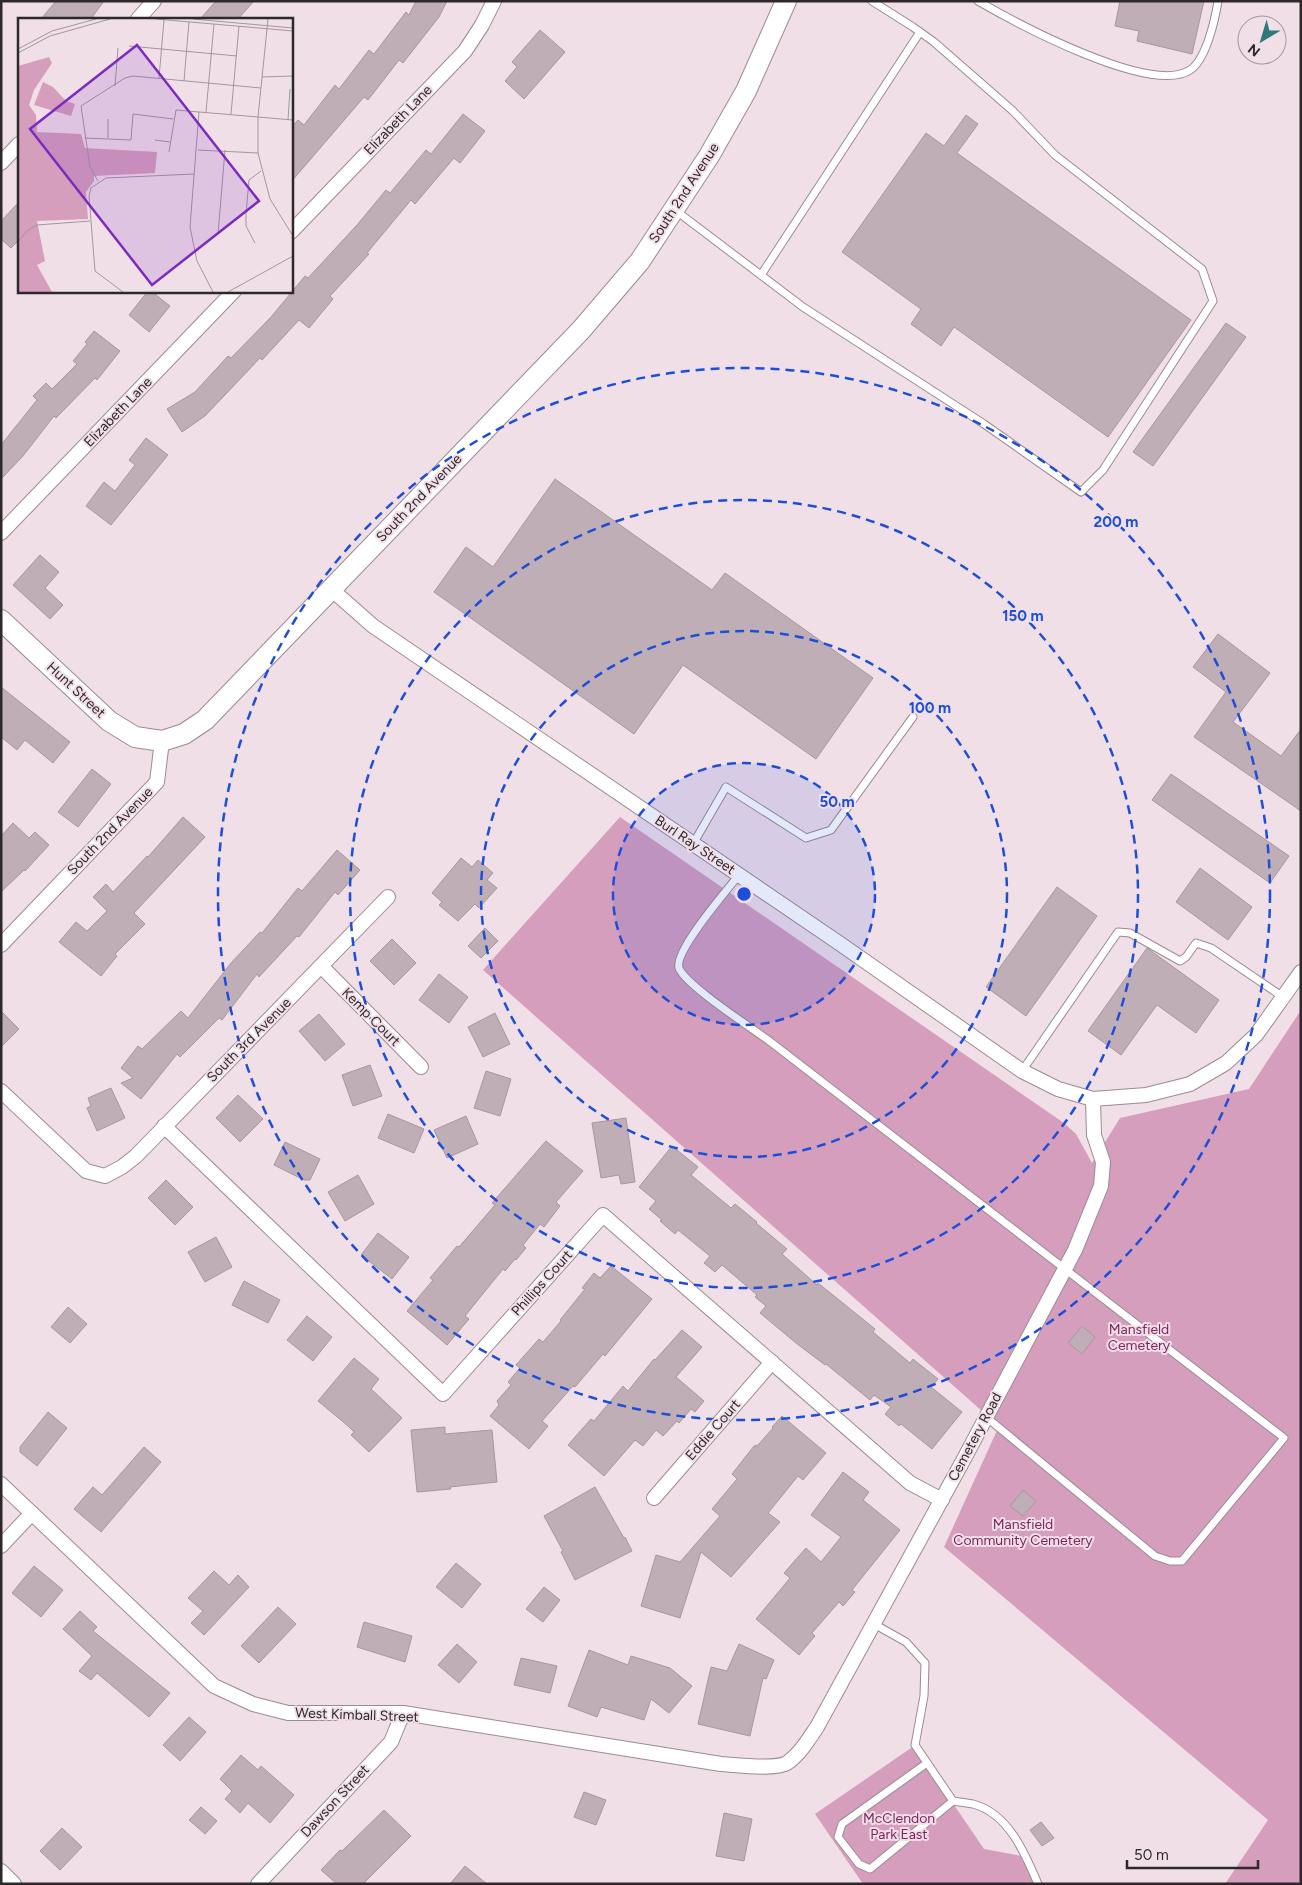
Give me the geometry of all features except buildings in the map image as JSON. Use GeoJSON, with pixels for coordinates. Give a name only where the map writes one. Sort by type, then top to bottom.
{"type":"FeatureCollection","features":[{"type":"Feature","properties":{"kind":"street"},"geometry":{"type":"LineString","coordinates":[[139,18],[154,1]]}},
{"type":"Feature","properties":{"kind":"street","name":"Elizabeth Lane"},"geometry":{"type":"LineString","coordinates":[[292,231],[465,50],[482,25],[494,1]]}},
{"type":"Feature","properties":{"kind":"street","name":"South 2nd Avenue"},"geometry":{"type":"LineString","coordinates":[[1,945],[157,782],[162,741],[184,734],[205,720],[588,322],[640,261],[709,156],[746,91],[786,1]]}},
{"type":"Feature","properties":{"kind":"street"},"geometry":{"type":"LineString","coordinates":[[1,163],[18,145]]}},
{"type":"Feature","properties":{"kind":"street","name":"Elizabeth Lane"},"geometry":{"type":"LineString","coordinates":[[1,534],[233,292]]}},
{"type":"Feature","properties":{"kind":"street","name":"Burl Ray Street"},"geometry":{"type":"LineString","coordinates":[[331,589],[373,626],[739,875],[1022,1071],[1058,1088],[1093,1099]]}},
{"type":"Feature","properties":{"kind":"street","name":"Hunt Street"},"geometry":{"type":"LineString","coordinates":[[1,620],[109,721],[136,737],[162,741]]}},
{"type":"Feature","properties":{"kind":"street","name":"South 3rd Avenue"},"geometry":{"type":"LineString","coordinates":[[1,1091],[86,1171],[105,1176],[122,1167],[164,1126],[322,967],[388,897]]}},
{"type":"Feature","properties":{"kind":"street","name":"Kemp Court"},"geometry":{"type":"LineString","coordinates":[[322,967],[421,1067]]}},
{"type":"Feature","properties":{"kind":"street"},"geometry":{"type":"LineString","coordinates":[[1093,1099],[1146,1096],[1190,1084],[1226,1063],[1256,1035],[1301,972]]}},
{"type":"Feature","properties":{"kind":"street","name":"Cemetery Road"},"geometry":{"type":"LineString","coordinates":[[793,1758],[801,1751],[817,1728],[942,1500],[1075,1250],[1101,1186],[1103,1162],[1094,1135],[1093,1099]]}},
{"type":"Feature","properties":{"kind":"street","name":"Phillips Court"},"geometry":{"type":"LineString","coordinates":[[164,1126],[443,1394],[603,1215],[910,1484],[942,1500]]}},
{"type":"Feature","properties":{"kind":"street","name":"Eddie Court"},"geometry":{"type":"LineString","coordinates":[[654,1498],[772,1362]]}},
{"type":"Feature","properties":{"kind":"street","name":"West Kimball Street"},"geometry":{"type":"LineString","coordinates":[[1,1484],[214,1686],[253,1704],[288,1713],[403,1713],[722,1764],[765,1767],[785,1764],[793,1758]]}},
{"type":"Feature","properties":{"kind":"street"},"geometry":{"type":"LineString","coordinates":[[1,1546],[32,1513]]}},
{"type":"Feature","properties":{"kind":"street","name":"Dawson Street"},"geometry":{"type":"LineString","coordinates":[[258,1884],[391,1742],[403,1713]]}},
{"type":"Feature","properties":{"kind":"street"},"geometry":{"type":"LineString","coordinates":[[1,1871],[14,1884]]}},
{"type":"Feature","properties":{"kind":"lane"},"geometry":{"type":"LineString","coordinates":[[674,210],[803,307],[984,424],[1082,492],[1103,470],[1213,301],[1202,269],[1055,155],[1013,111],[920,32],[872,1]]}},
{"type":"Feature","properties":{"kind":"lane"},"geometry":{"type":"LineString","coordinates":[[978,1],[1016,23],[1113,66],[1169,77],[1189,71],[1200,60],[1215,19],[1218,1]]}},
{"type":"Feature","properties":{"kind":"lane"},"geometry":{"type":"LineString","coordinates":[[761,276],[920,32]]}},
{"type":"Feature","properties":{"kind":"lane"},"geometry":{"type":"LineString","coordinates":[[693,844],[726,787],[806,838],[831,830],[913,717]]}},
{"type":"Feature","properties":{"kind":"lane"},"geometry":{"type":"LineString","coordinates":[[739,875],[688,940],[680,959],[679,968],[689,980],[702,992],[772,1043],[1066,1268],[1284,1438],[1182,1561],[1170,1561],[1155,1556],[986,1417]]}},
{"type":"Feature","properties":{"kind":"lane"},"geometry":{"type":"LineString","coordinates":[[1022,1071],[1118,932],[1130,933],[1180,961],[1186,957],[1196,943],[1211,948],[1283,997]]}},
{"type":"Feature","properties":{"kind":"lane"},"geometry":{"type":"LineString","coordinates":[[874,1624],[906,1642],[925,1663],[924,1696],[915,1745],[953,1801]]}},
{"type":"Feature","properties":{"kind":"lane"},"geometry":{"type":"LineString","coordinates":[[927,1763],[842,1824],[838,1837],[859,1864],[870,1869],[953,1801],[974,1804],[994,1815],[1009,1828],[1030,1865],[1038,1884]]}},
{"type":"Feature","properties":{"kind":"green space","name":"Mansfield Cemetery"},"geometry":{"type":"Polygon","coordinates":[[[620,817],[1064,1123],[1076,1134],[1092,1163],[1120,1118],[1249,1089],[1301,1010],[1301,1884],[1225,1884],[1268,1820],[944,1547],[999,1426],[483,970],[620,817]]]}},
{"type":"Feature","properties":{"kind":"green space","name":"McClendon Park East"},"geometry":{"type":"Polygon","coordinates":[[[914,1746],[984,1849],[1022,1856],[1038,1884],[863,1884],[815,1814],[914,1746]]]}},
{"type":"Feature","properties":{"kind":"park label","name":"Mansfield Community Cemetery"},"geometry":{"type":"Point","coordinates":[1023,1532]}}]}
